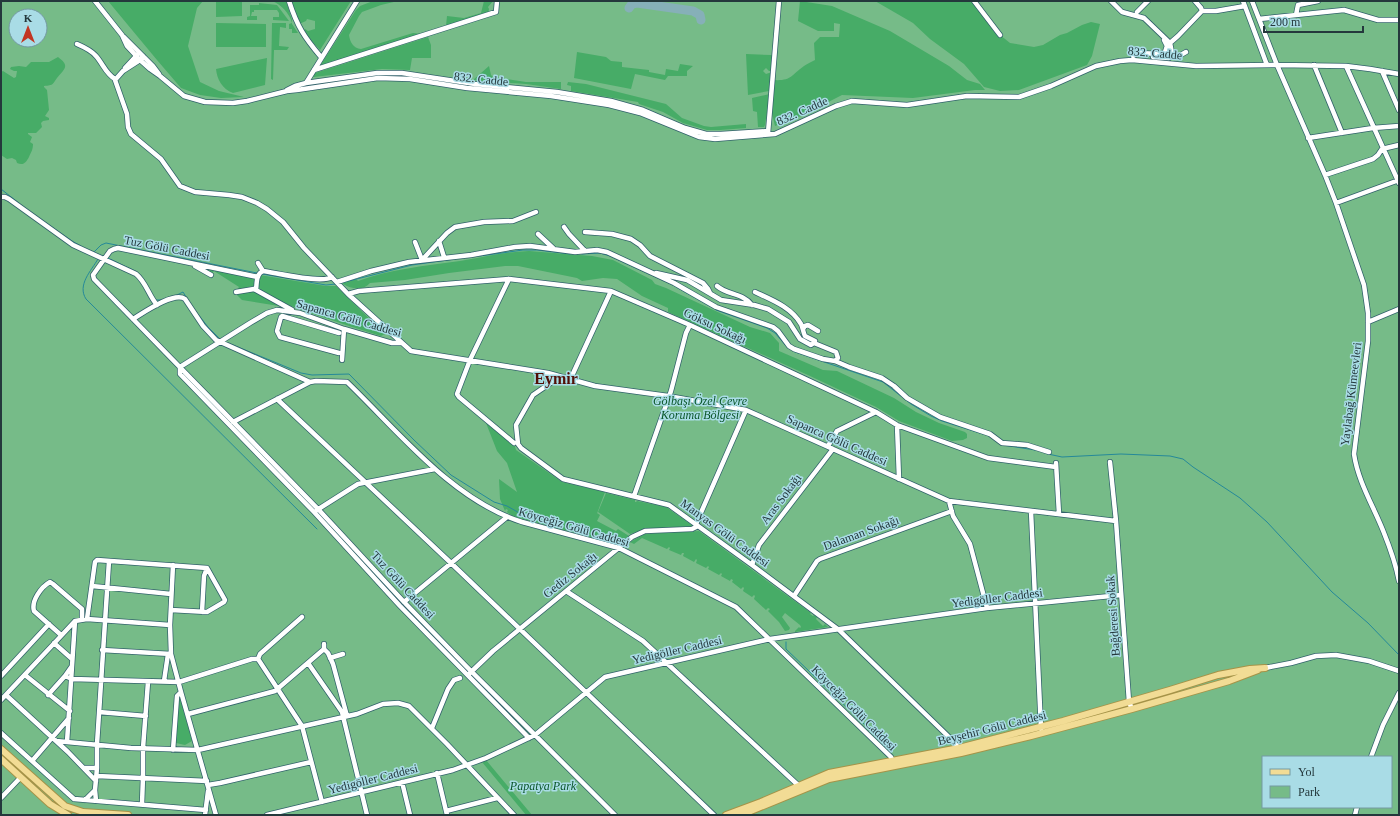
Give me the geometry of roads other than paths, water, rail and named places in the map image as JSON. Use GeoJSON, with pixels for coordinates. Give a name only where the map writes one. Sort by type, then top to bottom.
{"type":"FeatureCollection","features":[{"type":"Feature","properties":{"kind":"main road","name":"Beyşehir Gölü Caddesi"},"geometry":{"type":"LineString","coordinates":[[726,815],[829,773],[894,764],[960,750],[1041,730],[1218,675],[1250,669],[1266,668]]}},
{"type":"Feature","properties":{"kind":"main road"},"geometry":{"type":"LineString","coordinates":[[1041,730],[1132,709],[1229,681],[1266,668]]}},
{"type":"Feature","properties":{"kind":"main road"},"geometry":{"type":"LineString","coordinates":[[1,749],[65,806],[83,812],[128,815]]}},
{"type":"Feature","properties":{"kind":"main road"},"geometry":{"type":"LineString","coordinates":[[1,759],[55,808],[68,815]]}},
{"type":"Feature","properties":{"kind":"main road"},"geometry":{"type":"LineString","coordinates":[[741,815],[829,779],[894,764]]}},
{"type":"Feature","properties":{"kind":"street","name":"832. Cadde"},"geometry":{"type":"LineString","coordinates":[[95,1],[122,35],[131,43],[150,70],[160,76],[184,96],[194,100],[217,103],[240,102],[287,91],[387,78],[410,79],[557,92],[621,104],[654,113],[690,130],[706,134],[775,134],[836,106],[852,101],[907,105],[967,96],[1019,97],[1051,86],[1104,63],[1133,58],[1186,66],[1276,65]]}},
{"type":"Feature","properties":{"kind":"street"},"geometry":{"type":"LineString","coordinates":[[289,1],[295,21],[302,33],[322,57]]}},
{"type":"Feature","properties":{"kind":"street"},"geometry":{"type":"LineString","coordinates":[[306,83],[357,1]]}},
{"type":"Feature","properties":{"kind":"street"},"geometry":{"type":"LineString","coordinates":[[314,70],[496,12],[496,1]]}},
{"type":"Feature","properties":{"kind":"street","name":"832. Cadde"},"geometry":{"type":"LineString","coordinates":[[748,135],[768,132],[778,30],[779,1]]}},
{"type":"Feature","properties":{"kind":"street"},"geometry":{"type":"LineString","coordinates":[[974,1],[1000,35]]}},
{"type":"Feature","properties":{"kind":"street"},"geometry":{"type":"LineString","coordinates":[[1111,1],[1122,12],[1138,15],[1144,18],[1170,43],[1171,56]]}},
{"type":"Feature","properties":{"kind":"street"},"geometry":{"type":"LineString","coordinates":[[1138,15],[1148,1]]}},
{"type":"Feature","properties":{"kind":"street"},"geometry":{"type":"LineString","coordinates":[[1195,1],[1202,8],[1202,12]]}},
{"type":"Feature","properties":{"kind":"street"},"geometry":{"type":"LineString","coordinates":[[1243,1],[1267,65]]}},
{"type":"Feature","properties":{"kind":"street","name":"Yaylabağ Kümeevleri"},"geometry":{"type":"LineString","coordinates":[[1252,1],[1276,65],[1325,175],[1363,281],[1368,322],[1368,347],[1354,454],[1356,464],[1366,490],[1386,536],[1399,581]]}},
{"type":"Feature","properties":{"kind":"street"},"geometry":{"type":"LineString","coordinates":[[1296,15],[1298,5],[1318,1]]}},
{"type":"Feature","properties":{"kind":"street"},"geometry":{"type":"LineString","coordinates":[[1170,43],[1202,12],[1245,6]]}},
{"type":"Feature","properties":{"kind":"street"},"geometry":{"type":"LineString","coordinates":[[1259,19],[1344,10],[1378,20],[1399,20]]}},
{"type":"Feature","properties":{"kind":"street"},"geometry":{"type":"LineString","coordinates":[[1138,15],[1165,41],[1167,46],[1165,52]]}},
{"type":"Feature","properties":{"kind":"street"},"geometry":{"type":"LineString","coordinates":[[77,44],[88,48],[96,56],[110,76],[115,79]]}},
{"type":"Feature","properties":{"kind":"street"},"geometry":{"type":"LineString","coordinates":[[1165,52],[1165,55],[1171,56]]}},
{"type":"Feature","properties":{"kind":"street"},"geometry":{"type":"LineString","coordinates":[[1133,58],[1138,53],[1161,54],[1165,52]]}},
{"type":"Feature","properties":{"kind":"street"},"geometry":{"type":"LineString","coordinates":[[1133,58],[1179,56],[1186,52]]}},
{"type":"Feature","properties":{"kind":"street"},"geometry":{"type":"LineString","coordinates":[[115,79],[139,56]]}},
{"type":"Feature","properties":{"kind":"street"},"geometry":{"type":"LineString","coordinates":[[1276,65],[1346,66],[1382,70],[1399,74]]}},
{"type":"Feature","properties":{"kind":"street"},"geometry":{"type":"LineString","coordinates":[[1314,65],[1342,133]]}},
{"type":"Feature","properties":{"kind":"street"},"geometry":{"type":"LineString","coordinates":[[1336,203],[1399,181],[1382,149],[1346,66]]}},
{"type":"Feature","properties":{"kind":"street"},"geometry":{"type":"LineString","coordinates":[[1382,70],[1399,110]]}},
{"type":"Feature","properties":{"kind":"street","name":"832. Cadde"},"geometry":{"type":"LineString","coordinates":[[287,91],[295,86],[306,83],[388,73],[414,75],[451,83]]}},
{"type":"Feature","properties":{"kind":"street"},"geometry":{"type":"LineString","coordinates":[[115,79],[115,83],[127,114],[128,127],[131,134],[161,159],[180,186],[195,192],[242,197],[257,203],[273,214],[283,222],[348,294],[402,342]]}},
{"type":"Feature","properties":{"kind":"street"},"geometry":{"type":"LineString","coordinates":[[1308,138],[1373,128],[1399,126]]}},
{"type":"Feature","properties":{"kind":"street"},"geometry":{"type":"LineString","coordinates":[[1325,175],[1373,159],[1382,149],[1399,145]]}},
{"type":"Feature","properties":{"kind":"street"},"geometry":{"type":"LineString","coordinates":[[1,197],[5,197],[68,243],[103,257],[139,276],[157,305]]}},
{"type":"Feature","properties":{"kind":"street"},"geometry":{"type":"LineString","coordinates":[[422,260],[447,233],[455,227],[484,222],[513,221],[536,212]]}},
{"type":"Feature","properties":{"kind":"street"},"geometry":{"type":"LineString","coordinates":[[564,227],[585,251]]}},
{"type":"Feature","properties":{"kind":"street"},"geometry":{"type":"LineString","coordinates":[[585,232],[612,234],[631,239],[640,245],[650,256],[703,283],[710,294]]}},
{"type":"Feature","properties":{"kind":"street"},"geometry":{"type":"LineString","coordinates":[[538,234],[554,249]]}},
{"type":"Feature","properties":{"kind":"street"},"geometry":{"type":"LineString","coordinates":[[439,241],[444,258]]}},
{"type":"Feature","properties":{"kind":"street"},"geometry":{"type":"LineString","coordinates":[[416,242],[422,260]]}},
{"type":"Feature","properties":{"kind":"street"},"geometry":{"type":"LineString","coordinates":[[337,282],[371,271],[422,260],[520,246],[575,252],[597,250],[613,253],[648,272],[674,283],[716,307],[773,327],[778,331],[789,346],[886,380],[907,398],[947,421],[970,426],[990,434],[1002,443],[1027,445],[1049,452]]}},
{"type":"Feature","properties":{"kind":"street","name":"Tuz Gölü Caddesi"},"geometry":{"type":"LineString","coordinates":[[332,277],[328,280],[260,274],[190,263],[118,248],[112,250],[103,257],[93,277],[233,422],[316,511],[400,606],[529,738]]}},
{"type":"Feature","properties":{"kind":"street"},"geometry":{"type":"LineString","coordinates":[[190,263],[211,275]]}},
{"type":"Feature","properties":{"kind":"street"},"geometry":{"type":"LineString","coordinates":[[256,290],[260,274],[258,263]]}},
{"type":"Feature","properties":{"kind":"street"},"geometry":{"type":"LineString","coordinates":[[648,272],[687,280],[721,300],[768,309],[789,322],[800,339],[811,345],[814,344],[836,352],[838,358],[835,361]]}},
{"type":"Feature","properties":{"kind":"street"},"geometry":{"type":"LineString","coordinates":[[509,279],[470,360],[458,390],[458,395],[514,442]]}},
{"type":"Feature","properties":{"kind":"street","name":"Göksu Sokağı"},"geometry":{"type":"LineString","coordinates":[[348,294],[509,279],[611,291],[690,325],[876,412],[898,425],[988,458],[1056,465],[1059,514]]}},
{"type":"Feature","properties":{"kind":"street"},"geometry":{"type":"LineString","coordinates":[[717,286],[724,291],[741,296],[752,305]]}},
{"type":"Feature","properties":{"kind":"street"},"geometry":{"type":"LineString","coordinates":[[236,292],[250,288],[256,290],[296,313]]}},
{"type":"Feature","properties":{"kind":"street"},"geometry":{"type":"LineString","coordinates":[[548,373],[552,376],[552,382],[570,380],[611,291]]}},
{"type":"Feature","properties":{"kind":"street"},"geometry":{"type":"LineString","coordinates":[[755,292],[776,301],[787,309],[799,321],[806,336],[814,341],[814,344]]}},
{"type":"Feature","properties":{"kind":"street"},"geometry":{"type":"LineString","coordinates":[[133,319],[157,305],[177,297],[183,297],[203,326],[221,341],[310,382]]}},
{"type":"Feature","properties":{"kind":"street"},"geometry":{"type":"LineString","coordinates":[[1368,322],[1399,309]]}},
{"type":"Feature","properties":{"kind":"street","name":"Sapanca Gölü Caddesi"},"geometry":{"type":"LineString","coordinates":[[180,367],[250,323],[273,311],[284,310],[392,343],[402,342],[411,350],[548,373],[595,386],[668,396],[746,410],[949,501],[1116,521]]}},
{"type":"Feature","properties":{"kind":"street"},"geometry":{"type":"LineString","coordinates":[[339,333],[281,316],[277,332],[280,337],[339,353]]}},
{"type":"Feature","properties":{"kind":"street"},"geometry":{"type":"LineString","coordinates":[[311,325],[313,318]]}},
{"type":"Feature","properties":{"kind":"street"},"geometry":{"type":"LineString","coordinates":[[634,496],[671,390],[686,334],[690,325]]}},
{"type":"Feature","properties":{"kind":"street"},"geometry":{"type":"LineString","coordinates":[[803,329],[804,326],[808,325],[818,331]]}},
{"type":"Feature","properties":{"kind":"street"},"geometry":{"type":"LineString","coordinates":[[342,360],[344,329]]}},
{"type":"Feature","properties":{"kind":"street","name":"Tuz Gölü Caddesi"},"geometry":{"type":"LineString","coordinates":[[180,367],[180,374],[614,815]]}},
{"type":"Feature","properties":{"kind":"street","name":"Köyceğiz Gölü Caddesi"},"geometry":{"type":"LineString","coordinates":[[233,422],[310,382],[347,382],[435,469],[460,489],[507,517],[619,548],[736,607],[889,755],[894,764]]}},
{"type":"Feature","properties":{"kind":"street","name":"Manyas Gölü Caddesi"},"geometry":{"type":"LineString","coordinates":[[552,382],[533,396],[518,421],[516,427],[520,447],[564,479],[667,504],[839,630],[960,750]]}},
{"type":"Feature","properties":{"kind":"street"},"geometry":{"type":"LineString","coordinates":[[277,399],[587,692],[714,815]]}},
{"type":"Feature","properties":{"kind":"street"},"geometry":{"type":"LineString","coordinates":[[697,526],[746,410]]}},
{"type":"Feature","properties":{"kind":"street"},"geometry":{"type":"LineString","coordinates":[[828,446],[838,431],[876,412]]}},
{"type":"Feature","properties":{"kind":"street"},"geometry":{"type":"LineString","coordinates":[[898,425],[899,479]]}},
{"type":"Feature","properties":{"kind":"street","name":"Aras Sokağı"},"geometry":{"type":"LineString","coordinates":[[752,565],[759,545],[833,449]]}},
{"type":"Feature","properties":{"kind":"street","name":"Bağderesi Sokak"},"geometry":{"type":"LineString","coordinates":[[1110,462],[1116,521],[1129,702],[1132,709]]}},
{"type":"Feature","properties":{"kind":"street"},"geometry":{"type":"LineString","coordinates":[[316,511],[354,486],[365,482],[435,469]]}},
{"type":"Feature","properties":{"kind":"street"},"geometry":{"type":"LineString","coordinates":[[949,501],[953,516],[970,544],[987,608]]}},
{"type":"Feature","properties":{"kind":"street","name":"Dalaman Sokağı"},"geometry":{"type":"LineString","coordinates":[[794,596],[820,559],[952,511]]}},
{"type":"Feature","properties":{"kind":"street"},"geometry":{"type":"LineString","coordinates":[[1031,511],[1041,730]]}},
{"type":"Feature","properties":{"kind":"street"},"geometry":{"type":"LineString","coordinates":[[404,602],[507,517]]}},
{"type":"Feature","properties":{"kind":"street","name":"Gediz Sokağı"},"geometry":{"type":"LineString","coordinates":[[468,675],[520,629],[628,539],[642,532],[697,526]]}},
{"type":"Feature","properties":{"kind":"street"},"geometry":{"type":"LineString","coordinates":[[84,619],[92,586],[95,560],[207,568]]}},
{"type":"Feature","properties":{"kind":"street"},"geometry":{"type":"LineString","coordinates":[[96,801],[94,790],[97,768],[97,744],[102,679],[102,650],[109,561]]}},
{"type":"Feature","properties":{"kind":"street"},"geometry":{"type":"LineString","coordinates":[[164,682],[170,654],[170,610],[173,565]]}},
{"type":"Feature","properties":{"kind":"street"},"geometry":{"type":"LineString","coordinates":[[202,612],[204,576],[207,568]]}},
{"type":"Feature","properties":{"kind":"street"},"geometry":{"type":"LineString","coordinates":[[170,610],[202,612],[211,610],[221,605],[225,600],[207,568]]}},
{"type":"Feature","properties":{"kind":"street"},"geometry":{"type":"LineString","coordinates":[[61,635],[34,611],[33,608],[35,599],[47,584],[50,582],[53,584],[82,609],[84,619]]}},
{"type":"Feature","properties":{"kind":"street"},"geometry":{"type":"LineString","coordinates":[[92,586],[171,594]]}},
{"type":"Feature","properties":{"kind":"street"},"geometry":{"type":"LineString","coordinates":[[566,591],[642,640],[799,786]]}},
{"type":"Feature","properties":{"kind":"street","name":"Yedigöller Caddesi"},"geometry":{"type":"LineString","coordinates":[[268,815],[437,774],[466,766],[486,758],[535,735],[605,676],[770,639],[987,608],[1121,595]]}},
{"type":"Feature","properties":{"kind":"street"},"geometry":{"type":"LineString","coordinates":[[258,659],[260,654],[302,618]]}},
{"type":"Feature","properties":{"kind":"street"},"geometry":{"type":"LineString","coordinates":[[1,700],[75,621],[84,619],[170,625]]}},
{"type":"Feature","properties":{"kind":"street"},"geometry":{"type":"LineString","coordinates":[[67,742],[75,621]]}},
{"type":"Feature","properties":{"kind":"street"},"geometry":{"type":"LineString","coordinates":[[1,676],[49,624]]}},
{"type":"Feature","properties":{"kind":"street"},"geometry":{"type":"LineString","coordinates":[[54,643],[72,659]]}},
{"type":"Feature","properties":{"kind":"street"},"geometry":{"type":"LineString","coordinates":[[324,644],[324,650],[330,658],[345,717],[367,815]]}},
{"type":"Feature","properties":{"kind":"street"},"geometry":{"type":"LineString","coordinates":[[102,650],[170,654]]}},
{"type":"Feature","properties":{"kind":"street"},"geometry":{"type":"LineString","coordinates":[[188,714],[275,692],[324,650]]}},
{"type":"Feature","properties":{"kind":"street"},"geometry":{"type":"LineString","coordinates":[[170,654],[216,815]]}},
{"type":"Feature","properties":{"kind":"street"},"geometry":{"type":"LineString","coordinates":[[330,658],[344,654]]}},
{"type":"Feature","properties":{"kind":"street"},"geometry":{"type":"LineString","coordinates":[[1266,668],[1316,656],[1336,654],[1369,661],[1399,672]]}},
{"type":"Feature","properties":{"kind":"street"},"geometry":{"type":"LineString","coordinates":[[65,676],[72,679],[179,682],[252,659],[258,659]]}},
{"type":"Feature","properties":{"kind":"street"},"geometry":{"type":"LineString","coordinates":[[258,659],[302,726],[322,802]]}},
{"type":"Feature","properties":{"kind":"street"},"geometry":{"type":"LineString","coordinates":[[308,663],[345,717]]}},
{"type":"Feature","properties":{"kind":"street"},"geometry":{"type":"LineString","coordinates":[[48,695],[72,666]]}},
{"type":"Feature","properties":{"kind":"street"},"geometry":{"type":"LineString","coordinates":[[25,675],[48,695],[70,711]]}},
{"type":"Feature","properties":{"kind":"street"},"geometry":{"type":"LineString","coordinates":[[432,728],[448,689],[454,680],[460,678]]}},
{"type":"Feature","properties":{"kind":"street"},"geometry":{"type":"LineString","coordinates":[[142,804],[143,748],[148,682]]}},
{"type":"Feature","properties":{"kind":"street"},"geometry":{"type":"LineString","coordinates":[[173,750],[177,696],[180,692]]}},
{"type":"Feature","properties":{"kind":"street"},"geometry":{"type":"LineString","coordinates":[[1371,756],[1381,730],[1399,693]]}},
{"type":"Feature","properties":{"kind":"street"},"geometry":{"type":"LineString","coordinates":[[6,695],[96,778],[143,777],[208,785],[311,762]]}},
{"type":"Feature","properties":{"kind":"street"},"geometry":{"type":"LineString","coordinates":[[54,740],[143,748],[198,750],[345,717],[383,704],[395,702],[404,703],[432,728],[466,766],[514,815]]}},
{"type":"Feature","properties":{"kind":"street"},"geometry":{"type":"LineString","coordinates":[[99,712],[146,716]]}},
{"type":"Feature","properties":{"kind":"street"},"geometry":{"type":"LineString","coordinates":[[32,761],[54,740],[69,718]]}},
{"type":"Feature","properties":{"kind":"street"},"geometry":{"type":"LineString","coordinates":[[1,733],[71,797],[77,799],[142,804],[206,813],[208,785]]}},
{"type":"Feature","properties":{"kind":"street"},"geometry":{"type":"LineString","coordinates":[[85,768],[97,768]]}},
{"type":"Feature","properties":{"kind":"street"},"geometry":{"type":"LineString","coordinates":[[437,774],[447,813],[497,798]]}},
{"type":"Feature","properties":{"kind":"street"},"geometry":{"type":"LineString","coordinates":[[1,798],[21,777]]}},
{"type":"Feature","properties":{"kind":"street"},"geometry":{"type":"LineString","coordinates":[[402,782],[410,815]]}},
{"type":"Feature","properties":{"kind":"street"},"geometry":{"type":"LineString","coordinates":[[85,800],[94,790]]}},
{"type":"Feature","properties":{"kind":"waterway"},"geometry":{"type":"LineString","coordinates":[[1,189],[20,204]]}},
{"type":"Feature","properties":{"kind":"waterway"},"geometry":{"type":"LineString","coordinates":[[39,218],[81,246]]}},
{"type":"Feature","properties":{"kind":"waterway"},"geometry":{"type":"LineString","coordinates":[[94,252],[101,245],[106,243],[257,273]]}},
{"type":"Feature","properties":{"kind":"waterway"},"geometry":{"type":"LineString","coordinates":[[480,256],[523,250],[570,254]]}},
{"type":"Feature","properties":{"kind":"waterway"},"geometry":{"type":"LineString","coordinates":[[95,253],[103,256]]}},
{"type":"Feature","properties":{"kind":"waterway"},"geometry":{"type":"LineString","coordinates":[[582,254],[600,253],[610,256],[671,284],[713,308]]}},
{"type":"Feature","properties":{"kind":"waterway"},"geometry":{"type":"LineString","coordinates":[[108,258],[137,272],[144,280]]}},
{"type":"Feature","properties":{"kind":"waterway"},"geometry":{"type":"LineString","coordinates":[[98,259],[84,283],[83,289],[86,299],[317,529]]}},
{"type":"Feature","properties":{"kind":"waterway"},"geometry":{"type":"LineString","coordinates":[[341,283],[412,265],[455,259]]}},
{"type":"Feature","properties":{"kind":"waterway"},"geometry":{"type":"LineString","coordinates":[[262,274],[326,285],[336,284]]}},
{"type":"Feature","properties":{"kind":"waterway"},"geometry":{"type":"LineString","coordinates":[[175,296],[183,292],[188,300]]}},
{"type":"Feature","properties":{"kind":"waterway"},"geometry":{"type":"LineString","coordinates":[[156,300],[162,300]]}},
{"type":"Feature","properties":{"kind":"waterway"},"geometry":{"type":"LineString","coordinates":[[194,309],[208,327],[221,340]]}},
{"type":"Feature","properties":{"kind":"waterway"},"geometry":{"type":"LineString","coordinates":[[716,310],[767,328],[775,333],[787,347],[795,352],[883,382],[911,404],[931,416],[983,434]]}},
{"type":"Feature","properties":{"kind":"waterway"},"geometry":{"type":"LineString","coordinates":[[233,345],[301,373],[312,375],[349,374],[451,475],[494,502],[507,506],[523,515]]}},
{"type":"Feature","properties":{"kind":"waterway"},"geometry":{"type":"LineString","coordinates":[[993,439],[1000,444]]}},
{"type":"Feature","properties":{"kind":"waterway"},"geometry":{"type":"LineString","coordinates":[[1003,445],[1035,450]]}},
{"type":"Feature","properties":{"kind":"waterway"},"geometry":{"type":"LineString","coordinates":[[1048,454],[1062,457],[1121,454],[1170,456],[1183,459],[1240,498],[1267,522],[1332,592],[1368,623],[1399,655]]}},
{"type":"Feature","properties":{"kind":"waterway"},"geometry":{"type":"LineString","coordinates":[[786,642],[786,649],[885,744]]}},
{"type":"Feature","properties":{"kind":"district","name":"Eymir"},"geometry":{"type":"Point","coordinates":[556,378]}},
{"type":"Feature","properties":{"kind":"park label","name":"Gölbaşı Özel Çevre Koruma Bölgesi"},"geometry":{"type":"Point","coordinates":[700,408]}},
{"type":"Feature","properties":{"kind":"park label","name":"Papatya Park"},"geometry":{"type":"Point","coordinates":[543,786]}}]}
